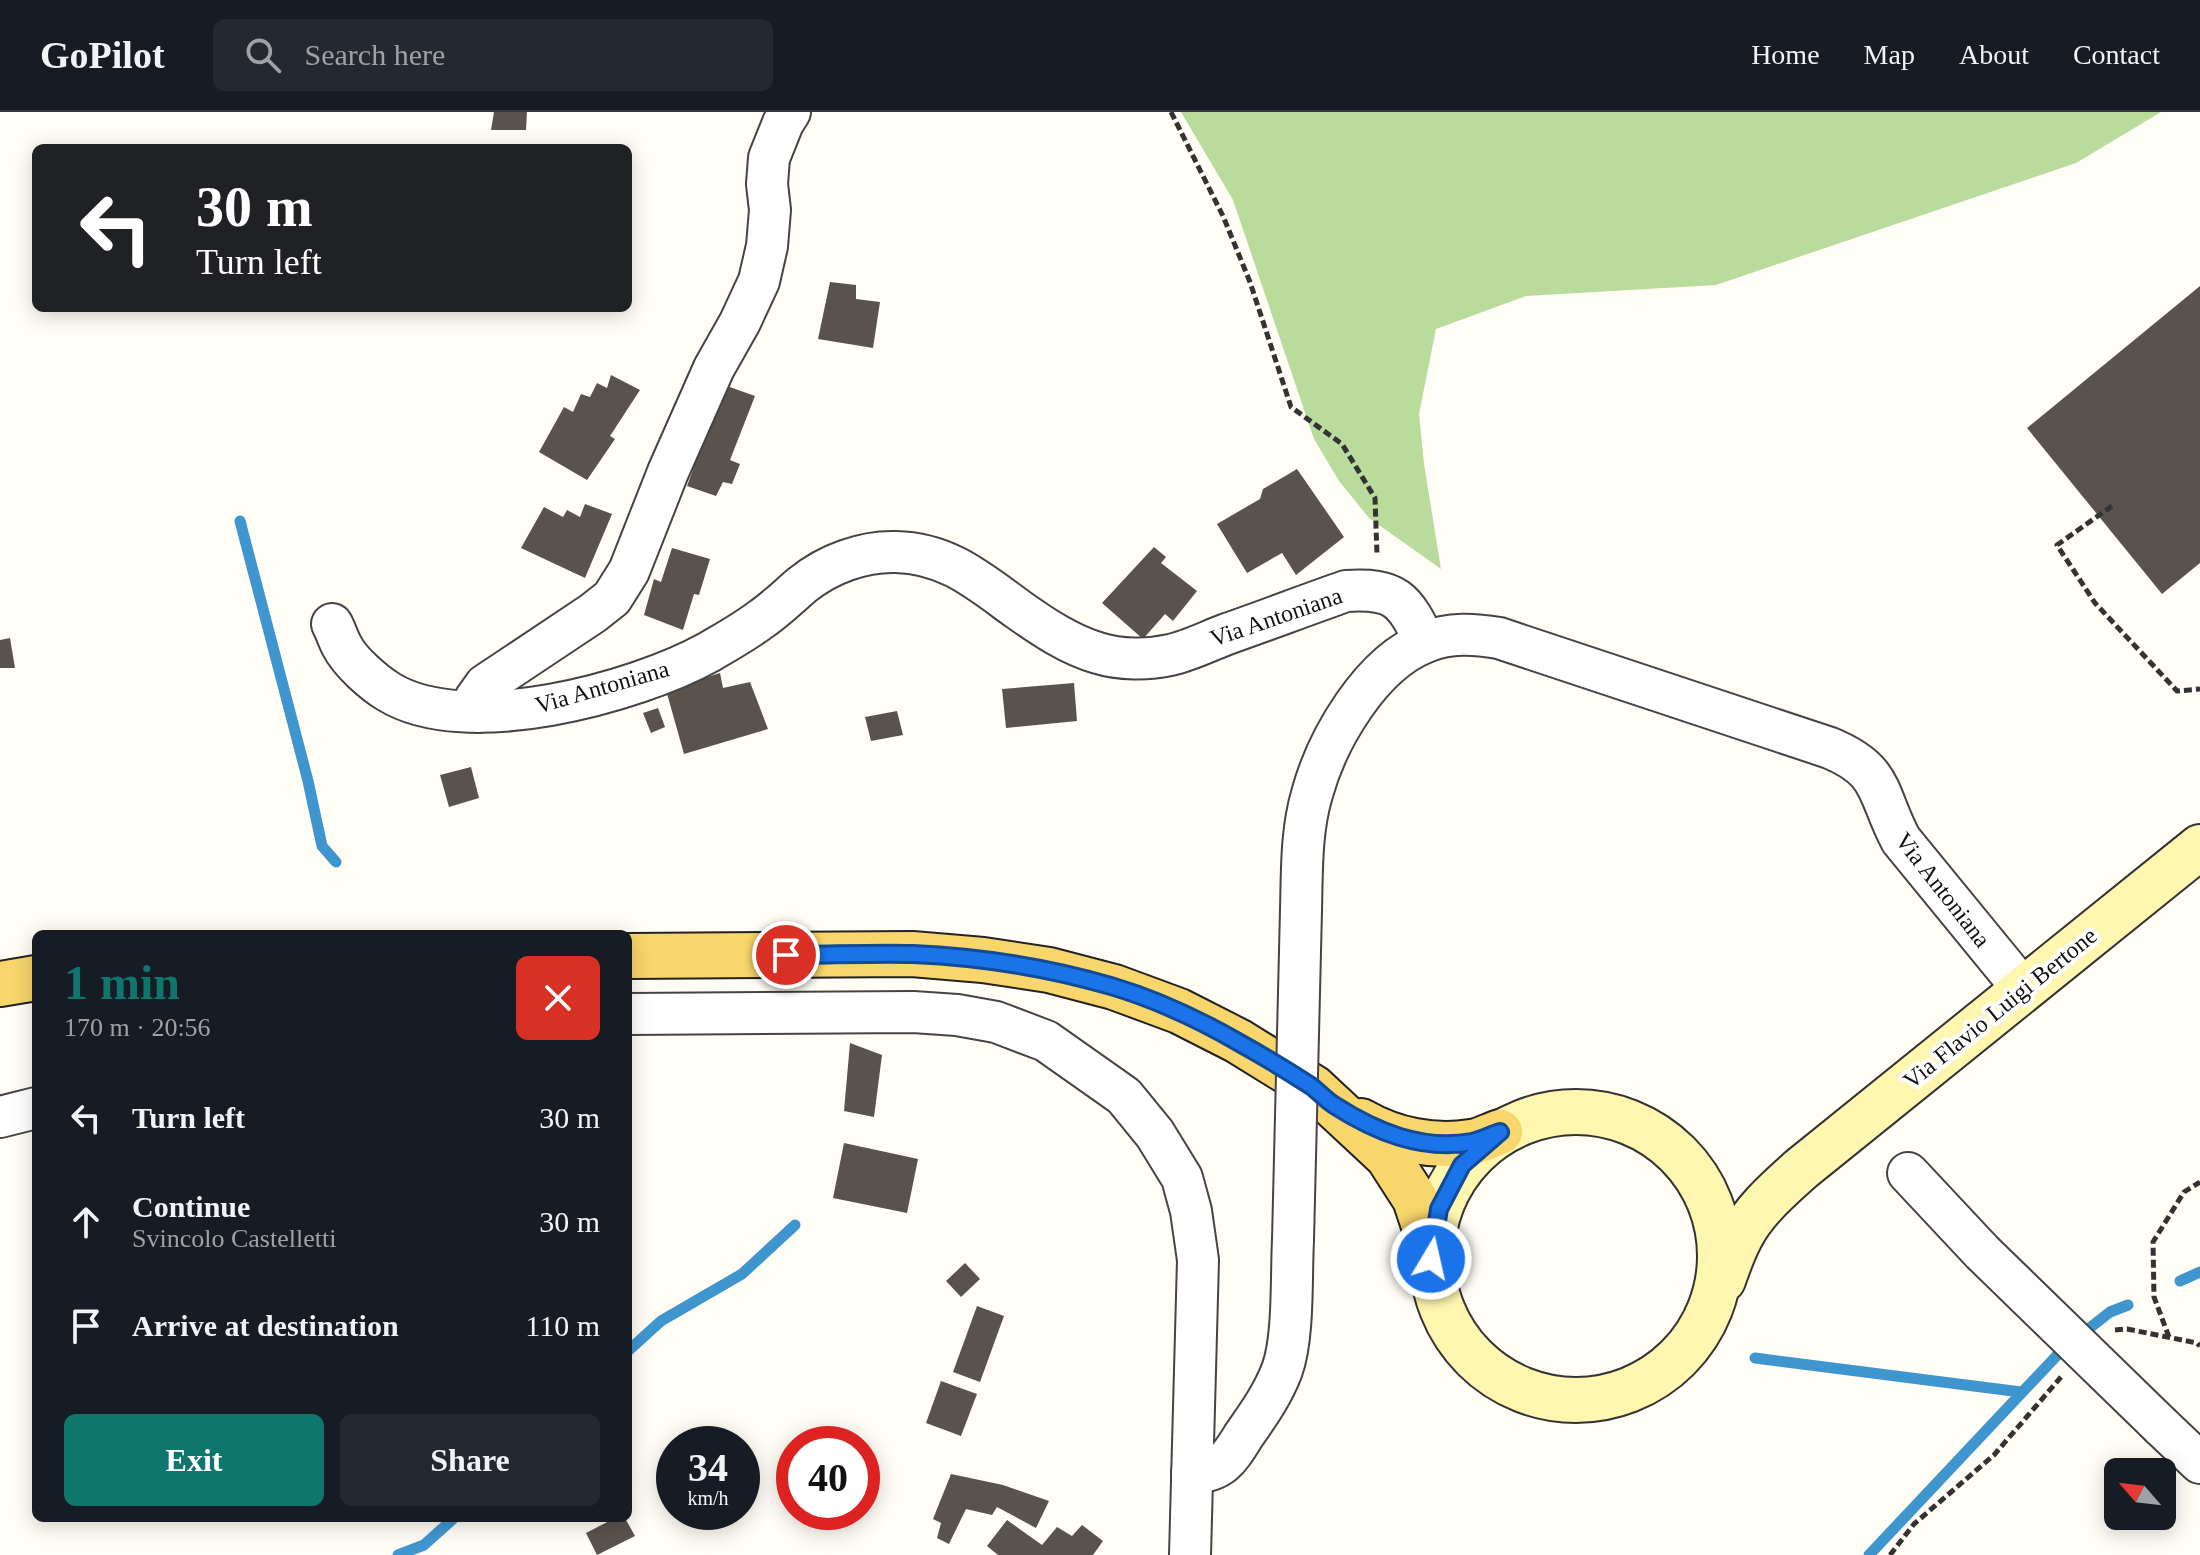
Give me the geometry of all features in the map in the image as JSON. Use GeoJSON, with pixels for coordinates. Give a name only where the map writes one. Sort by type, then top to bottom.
{"type":"FeatureCollection","features":[{"type":"Feature","properties":{"kind":"main road"},"geometry":{"type":"LineString","coordinates":[[632,956],[912,954],[1049,970],[1114,987],[1179,1011],[1238,1041],[1314,1088],[1388,1157],[1415,1199],[1432,1250]]}},
{"type":"Feature","properties":{"kind":"main road"},"geometry":{"type":"LineString","coordinates":[[0,984],[32,979]]}},
{"type":"Feature","properties":{"kind":"main road"},"geometry":{"type":"LineString","coordinates":[[1332,1104],[1373,1127],[1417,1142],[1473,1142],[1500,1132]]}},
{"type":"Feature","properties":{"kind":"street","name":"Via Antoniana"},"geometry":{"type":"LineString","coordinates":[[478,712],[474,706],[475,699],[485,685],[612,598],[629,571],[708,381],[759,281],[767,246],[770,210],[767,184],[769,158],[790,112]]}},
{"type":"Feature","properties":{"kind":"street","name":"Via Antoniana"},"geometry":{"type":"LineString","coordinates":[[332,624],[343,648],[390,693],[419,705],[478,712],[522,709],[582,698],[649,679],[720,645],[761,620],[805,583],[849,558],[895,552],[947,561],[1066,640],[1099,654],[1136,658],[1170,655],[1346,591],[1371,589],[1395,597],[1410,611],[1425,642],[1476,634],[1499,638],[1852,757],[1870,773],[1901,840],[2023,989]]}},
{"type":"Feature","properties":{"kind":"street"},"geometry":{"type":"LineString","coordinates":[[1192,1473],[1217,1468],[1230,1457],[1266,1404],[1282,1370],[1288,1343],[1303,842],[1311,794],[1330,745],[1351,707],[1391,664],[1425,642]]}},
{"type":"Feature","properties":{"kind":"street","name":"Via Flavio Luigi Bertone"},"geometry":{"type":"LineString","coordinates":[[1716,1297],[1740,1237],[1766,1201],[1801,1169],[2200,847]]}},
{"type":"Feature","properties":{"kind":"street"},"geometry":{"type":"LineString","coordinates":[[632,1014],[913,1012],[957,1015],[996,1022],[1046,1041],[1124,1096],[1155,1134],[1182,1178],[1191,1211],[1198,1260],[1190,1555]]}},
{"type":"Feature","properties":{"kind":"street"},"geometry":{"type":"LineString","coordinates":[[0,1117],[32,1109]]}},
{"type":"Feature","properties":{"kind":"street"},"geometry":{"type":"LineString","coordinates":[[1596,1111],[1644,1126],[1684,1157],[1689,1166],[1711,1199],[1722,1248],[1716,1297],[1696,1339],[1665,1372],[1624,1393],[1579,1402],[1534,1395],[1493,1376],[1460,1344],[1439,1304],[1431,1259],[1439,1209],[1462,1165],[1500,1132],[1547,1113],[1596,1111]]}},
{"type":"Feature","properties":{"kind":"street","name":"Via Flavio Luigi Bertone"},"geometry":{"type":"LineString","coordinates":[[1689,1166],[1719,1180],[1760,1186],[1781,1182],[1801,1169]]}},
{"type":"Feature","properties":{"kind":"street"},"geometry":{"type":"LineString","coordinates":[[1908,1173],[1982,1252],[2200,1463]]}},
{"type":"Feature","properties":{"kind":"path"},"geometry":{"type":"LineString","coordinates":[[1171,112],[1223,216],[1250,282],[1291,407],[1342,444],[1375,498],[1377,551],[1371,589]]}},
{"type":"Feature","properties":{"kind":"path"},"geometry":{"type":"LineString","coordinates":[[2112,506],[2057,545],[2095,603],[2177,691],[2200,689]]}},
{"type":"Feature","properties":{"kind":"path"},"geometry":{"type":"LineString","coordinates":[[2169,1338],[2154,1297],[2153,1242],[2184,1192],[2200,1182]]}},
{"type":"Feature","properties":{"kind":"path"},"geometry":{"type":"LineString","coordinates":[[2100,1334],[2127,1329],[2200,1346]]}},
{"type":"Feature","properties":{"kind":"path"},"geometry":{"type":"LineString","coordinates":[[1890,1555],[1914,1524],[1994,1455],[2066,1371]]}},
{"type":"Feature","properties":{"kind":"green space"},"geometry":{"type":"Polygon","coordinates":[[[1181,112],[2161,112],[2076,163],[1716,285],[1526,296],[1436,329],[1419,414],[1441,569],[1369,518],[1339,481],[1314,439],[1233,200],[1181,112]]]}},
{"type":"Feature","properties":{"kind":"building"},"geometry":{"type":"Polygon","coordinates":[[[494,112],[527,112],[526,130],[491,130],[494,112]]]}},
{"type":"Feature","properties":{"kind":"building"},"geometry":{"type":"Polygon","coordinates":[[[830,282],[856,285],[856,299],[880,302],[873,348],[818,339],[830,282]]]}},
{"type":"Feature","properties":{"kind":"building"},"geometry":{"type":"Polygon","coordinates":[[[2200,286],[2200,563],[2162,594],[2027,428],[2200,286]]]}},
{"type":"Feature","properties":{"kind":"building"},"geometry":{"type":"Polygon","coordinates":[[[611,375],[640,390],[610,436],[615,439],[587,480],[539,452],[564,407],[573,412],[581,394],[590,397],[597,383],[607,388],[611,375]]]}},
{"type":"Feature","properties":{"kind":"building"},"geometry":{"type":"Polygon","coordinates":[[[724,385],[755,396],[730,460],[740,464],[732,484],[723,482],[716,496],[687,486],[724,385]]]}},
{"type":"Feature","properties":{"kind":"building"},"geometry":{"type":"Polygon","coordinates":[[[1297,469],[1344,537],[1296,575],[1282,553],[1247,573],[1217,524],[1260,499],[1263,489],[1297,469]]]}},
{"type":"Feature","properties":{"kind":"building"},"geometry":{"type":"Polygon","coordinates":[[[585,504],[612,514],[585,578],[521,548],[544,507],[563,517],[567,510],[580,517],[585,504]]]}},
{"type":"Feature","properties":{"kind":"building"},"geometry":{"type":"Polygon","coordinates":[[[1154,547],[1166,557],[1161,563],[1197,591],[1173,621],[1165,614],[1143,639],[1102,603],[1154,547]]]}},
{"type":"Feature","properties":{"kind":"building"},"geometry":{"type":"Polygon","coordinates":[[[672,548],[710,559],[699,595],[694,594],[683,630],[644,615],[654,579],[661,582],[672,548]]]}},
{"type":"Feature","properties":{"kind":"building"},"geometry":{"type":"Polygon","coordinates":[[[10,638],[15,668],[0,668],[0,640],[10,638]]]}},
{"type":"Feature","properties":{"kind":"building"},"geometry":{"type":"Polygon","coordinates":[[[720,673],[723,688],[750,682],[768,729],[684,754],[666,690],[720,673]]]}},
{"type":"Feature","properties":{"kind":"building"},"geometry":{"type":"Polygon","coordinates":[[[1074,683],[1077,721],[1006,728],[1002,689],[1074,683]]]}},
{"type":"Feature","properties":{"kind":"building"},"geometry":{"type":"Polygon","coordinates":[[[658,708],[665,727],[651,733],[643,713],[658,708]]]}},
{"type":"Feature","properties":{"kind":"building"},"geometry":{"type":"Polygon","coordinates":[[[897,711],[903,735],[871,741],[865,717],[897,711]]]}},
{"type":"Feature","properties":{"kind":"building"},"geometry":{"type":"Polygon","coordinates":[[[471,767],[479,798],[449,807],[440,775],[471,767]]]}},
{"type":"Feature","properties":{"kind":"building"},"geometry":{"type":"Polygon","coordinates":[[[850,1043],[882,1055],[874,1117],[844,1111],[850,1043]]]}},
{"type":"Feature","properties":{"kind":"building"},"geometry":{"type":"Polygon","coordinates":[[[844,1143],[918,1159],[907,1213],[833,1198],[844,1143]]]}},
{"type":"Feature","properties":{"kind":"building"},"geometry":{"type":"Polygon","coordinates":[[[965,1263],[980,1279],[961,1297],[946,1281],[965,1263]]]}},
{"type":"Feature","properties":{"kind":"building"},"geometry":{"type":"Polygon","coordinates":[[[977,1306],[1004,1316],[980,1382],[953,1372],[977,1306]]]}},
{"type":"Feature","properties":{"kind":"building"},"geometry":{"type":"Polygon","coordinates":[[[941,1381],[977,1394],[961,1436],[926,1423],[941,1381]]]}},
{"type":"Feature","properties":{"kind":"building"},"geometry":{"type":"Polygon","coordinates":[[[951,1474],[1003,1485],[1049,1501],[1036,1528],[997,1507],[992,1515],[966,1509],[949,1544],[937,1538],[941,1523],[933,1519],[951,1474]]]}},
{"type":"Feature","properties":{"kind":"building"},"geometry":{"type":"Polygon","coordinates":[[[1007,1520],[1042,1545],[1057,1527],[1072,1536],[1082,1525],[1103,1541],[1093,1555],[998,1555],[987,1546],[1007,1520]]]}},
{"type":"Feature","properties":{"kind":"building"},"geometry":{"type":"Polygon","coordinates":[[[607,1522],[627,1522],[635,1536],[597,1555],[586,1533],[607,1522]]]}},
{"type":"Feature","properties":{"kind":"waterway"},"geometry":{"type":"LineString","coordinates":[[240,521],[322,846],[336,862]]}},
{"type":"Feature","properties":{"kind":"waterway"},"geometry":{"type":"LineString","coordinates":[[632,1347],[661,1321],[742,1274],[795,1225]]}},
{"type":"Feature","properties":{"kind":"waterway"},"geometry":{"type":"LineString","coordinates":[[2180,1281],[2200,1272]]}},
{"type":"Feature","properties":{"kind":"waterway"},"geometry":{"type":"LineString","coordinates":[[1869,1555],[2063,1349],[2110,1312],[2128,1305]]}},
{"type":"Feature","properties":{"kind":"waterway"},"geometry":{"type":"LineString","coordinates":[[1755,1358],[2021,1392]]}},
{"type":"Feature","properties":{"kind":"waterway"},"geometry":{"type":"LineString","coordinates":[[398,1555],[424,1545],[450,1522]]}},
{"type":"Feature","properties":{"kind":"route"},"geometry":{"type":"LineString","coordinates":[[786,955],[912,954],[1049,970],[1114,987],[1179,1011],[1238,1041],[1314,1088],[1332,1104],[1390,1135],[1417,1142],[1448,1144],[1473,1142],[1500,1132],[1462,1165],[1439,1209],[1431,1259]]}}]}
